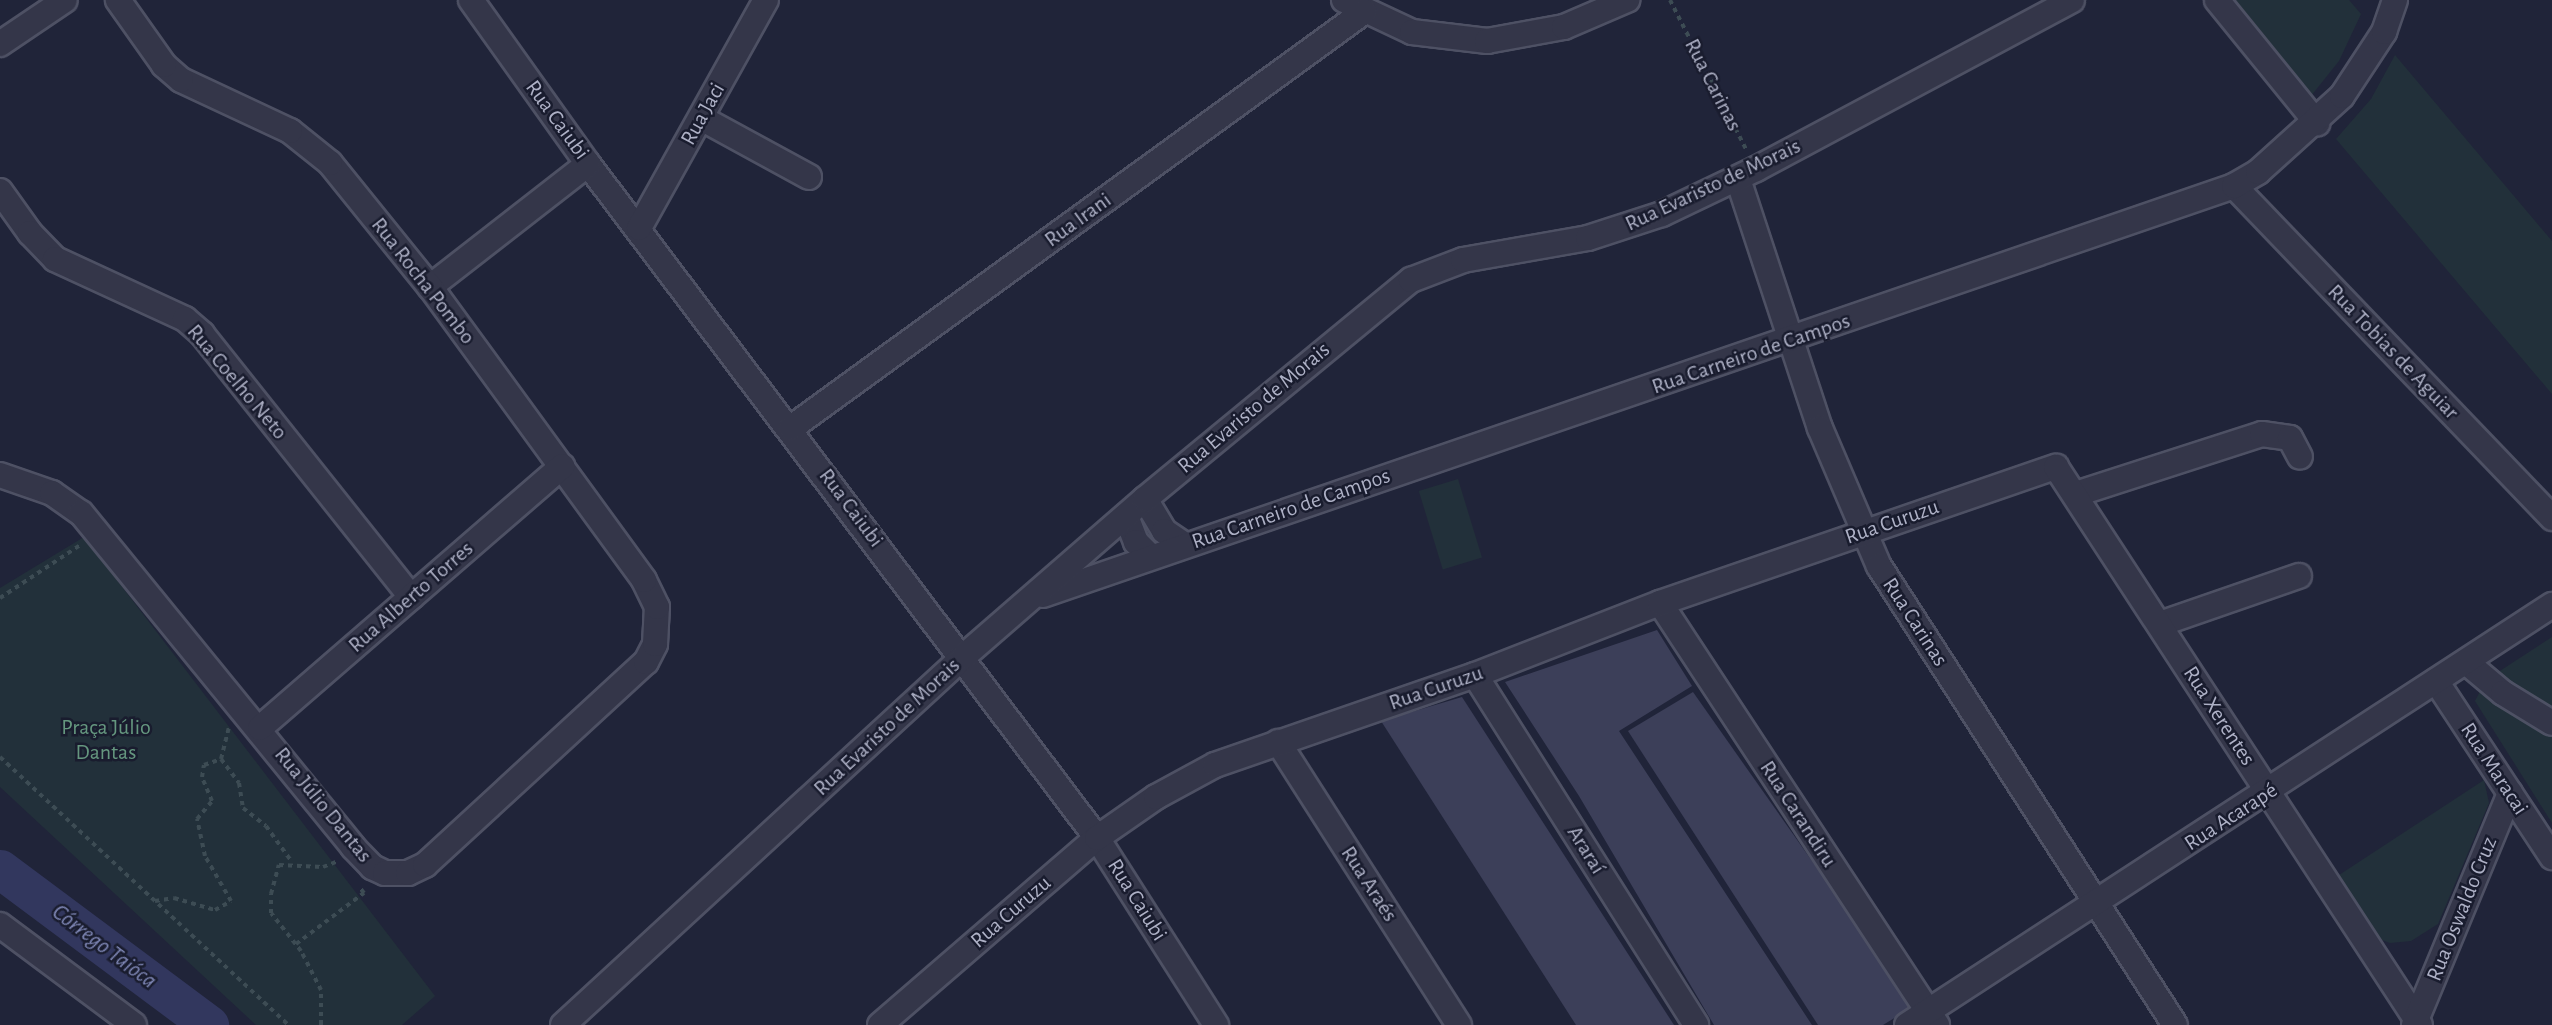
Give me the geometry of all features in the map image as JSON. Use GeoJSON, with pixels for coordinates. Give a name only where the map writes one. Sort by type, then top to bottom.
{"type":"FeatureCollection","features":[{"type":"Feature","properties":{"kind":"street"},"geometry":{"type":"LineString","coordinates":[[0,44],[65,0]]}},
{"type":"Feature","properties":{"kind":"street","name":"Rua Rocha Pombo"},"geometry":{"type":"LineString","coordinates":[[118,0],[164,65],[181,80],[290,131],[330,163],[430,287],[651,589],[658,630]]}},
{"type":"Feature","properties":{"kind":"street","name":"Rua Caiubi"},"geometry":{"type":"LineString","coordinates":[[471,0],[588,164],[791,428],[1097,838],[1216,1025]]}},
{"type":"Feature","properties":{"kind":"street","name":"Rua Jaci"},"geometry":{"type":"LineString","coordinates":[[639,228],[766,0]]}},
{"type":"Feature","properties":{"kind":"street"},"geometry":{"type":"LineString","coordinates":[[1344,0],[1412,32],[1487,41],[1564,27],[1627,0]]}},
{"type":"Feature","properties":{"kind":"street","name":"Rua Evaristo de Morais"},"geometry":{"type":"LineString","coordinates":[[563,1025],[1029,599],[1145,499],[1411,280],[1463,260],[1625,228],[1747,174],[2072,0]]}},
{"type":"Feature","properties":{"kind":"street"},"geometry":{"type":"LineString","coordinates":[[2217,0],[2317,123]]}},
{"type":"Feature","properties":{"kind":"street","name":"Rua Carneiro de Campos"},"geometry":{"type":"LineString","coordinates":[[1029,599],[1791,341],[2234,186],[2317,123],[2364,68],[2384,32],[2395,0]]}},
{"type":"Feature","properties":{"kind":"street","name":"Rua Irani"},"geometry":{"type":"LineString","coordinates":[[791,428],[1365,11]]}},
{"type":"Feature","properties":{"kind":"street"},"geometry":{"type":"LineString","coordinates":[[701,118],[809,177]]}},
{"type":"Feature","properties":{"kind":"street"},"geometry":{"type":"LineString","coordinates":[[430,287],[588,164]]}},
{"type":"Feature","properties":{"kind":"street","name":"Rua Carinas"},"geometry":{"type":"LineString","coordinates":[[1747,174],[1791,341],[1820,428],[1879,566],[2175,1025]]}},
{"type":"Feature","properties":{"kind":"street","name":"Rua Tobias de Aguiar"},"geometry":{"type":"LineString","coordinates":[[2234,186],[2552,518]]}},
{"type":"Feature","properties":{"kind":"street","name":"Rua Coelho Neto"},"geometry":{"type":"LineString","coordinates":[[0,191],[30,233],[55,259],[185,319],[202,334],[411,597]]}},
{"type":"Feature","properties":{"kind":"street"},"geometry":{"type":"LineString","coordinates":[[2076,494],[2262,434],[2290,438],[2300,457]]}},
{"type":"Feature","properties":{"kind":"street","name":"Rua Alberto Torres"},"geometry":{"type":"LineString","coordinates":[[260,728],[562,466]]}},
{"type":"Feature","properties":{"kind":"street","name":"Rua Curuzu"},"geometry":{"type":"LineString","coordinates":[[880,1025],[1097,838],[1156,798],[1215,765],[1475,675],[1660,603],[2056,467]]}},
{"type":"Feature","properties":{"kind":"street","name":"Rua Xerentes"},"geometry":{"type":"LineString","coordinates":[[2056,467],[2076,494],[2417,1023]]}},
{"type":"Feature","properties":{"kind":"street","name":"Rua Júlio Dantas"},"geometry":{"type":"LineString","coordinates":[[0,475],[52,493],[81,513],[372,867],[408,873],[425,865],[646,662],[658,630]]}},
{"type":"Feature","properties":{"kind":"street"},"geometry":{"type":"LineString","coordinates":[[1145,499],[1164,531],[1185,545]]}},
{"type":"Feature","properties":{"kind":"street"},"geometry":{"type":"LineString","coordinates":[[1126,516],[1137,542],[1151,557]]}},
{"type":"Feature","properties":{"kind":"street"},"geometry":{"type":"LineString","coordinates":[[2160,624],[2299,576]]}},
{"type":"Feature","properties":{"kind":"street","name":"Rua Carandiru"},"geometry":{"type":"LineString","coordinates":[[1660,603],[1932,1018]]}},
{"type":"Feature","properties":{"kind":"street","name":"Rua Acarapé"},"geometry":{"type":"LineString","coordinates":[[1907,1025],[1932,1018],[2096,904],[2552,605]]}},
{"type":"Feature","properties":{"kind":"street"},"geometry":{"type":"LineString","coordinates":[[2466,662],[2503,693],[2552,723]]}},
{"type":"Feature","properties":{"kind":"street","name":"Araraí"},"geometry":{"type":"LineString","coordinates":[[1475,675],[1696,1025]]}},
{"type":"Feature","properties":{"kind":"street","name":"Rua Maracai"},"geometry":{"type":"LineString","coordinates":[[2436,681],[2552,857]]}},
{"type":"Feature","properties":{"kind":"street","name":"Rua Araés"},"geometry":{"type":"LineString","coordinates":[[1278,742],[1459,1025]]}},
{"type":"Feature","properties":{"kind":"street","name":"Rua Oswaldo Cruz"},"geometry":{"type":"LineString","coordinates":[[2417,1023],[2510,793]]}},
{"type":"Feature","properties":{"kind":"street"},"geometry":{"type":"LineString","coordinates":[[0,925],[134,1025]]}},
{"type":"Feature","properties":{"kind":"path","name":"Rua Carinas"},"geometry":{"type":"LineString","coordinates":[[1670,0],[1747,174]]}},
{"type":"Feature","properties":{"kind":"path"},"geometry":{"type":"LineString","coordinates":[[0,598],[84,543]]}},
{"type":"Feature","properties":{"kind":"path"},"geometry":{"type":"LineString","coordinates":[[221,759],[234,721]]}},
{"type":"Feature","properties":{"kind":"path"},"geometry":{"type":"LineString","coordinates":[[0,757],[288,1025]]}},
{"type":"Feature","properties":{"kind":"path"},"geometry":{"type":"LineString","coordinates":[[221,759],[238,783],[243,808],[266,826],[292,862]]}},
{"type":"Feature","properties":{"kind":"path"},"geometry":{"type":"LineString","coordinates":[[154,901],[174,898],[215,910],[231,901],[205,856],[198,819],[212,801],[202,777],[204,765],[221,759]]}},
{"type":"Feature","properties":{"kind":"path"},"geometry":{"type":"LineString","coordinates":[[333,851],[346,869]]}},
{"type":"Feature","properties":{"kind":"path"},"geometry":{"type":"LineString","coordinates":[[321,1025],[321,990],[297,944],[271,913],[274,874],[279,865],[292,862],[323,867],[340,861]]}},
{"type":"Feature","properties":{"kind":"path"},"geometry":{"type":"LineString","coordinates":[[297,944],[364,893],[358,885]]}},
{"type":"Feature","properties":{"kind":"green space"},"geometry":{"type":"Polygon","coordinates":[[[2226,0],[2349,0],[2361,14],[2339,61],[2307,101],[2226,0]]]}},
{"type":"Feature","properties":{"kind":"green space"},"geometry":{"type":"Polygon","coordinates":[[[2395,55],[2552,241],[2552,394],[2336,139],[2371,99],[2395,55]]]}},
{"type":"Feature","properties":{"kind":"green space"},"geometry":{"type":"Polygon","coordinates":[[[1458,479],[1482,557],[1443,569],[1419,491],[1458,479]]]}},
{"type":"Feature","properties":{"kind":"green space","name":"Praça Júlio Dantas"},"geometry":{"type":"Polygon","coordinates":[[[84,537],[435,996],[402,1025],[256,1025],[0,787],[0,588],[84,537]]]}},
{"type":"Feature","properties":{"kind":"green space"},"geometry":{"type":"Polygon","coordinates":[[[2552,637],[2552,823],[2475,701],[2486,680],[2552,637]]]}},
{"type":"Feature","properties":{"kind":"green space"},"geometry":{"type":"Polygon","coordinates":[[[2484,780],[2489,803],[2438,924],[2411,941],[2390,943],[2374,937],[2336,877],[2484,780]]]}},
{"type":"Feature","properties":{"kind":"building"},"geometry":{"type":"Polygon","coordinates":[[[1657,630],[1692,686],[1619,731],[1812,1025],[1714,1025],[1579,796],[1505,682],[1657,630]]]}},
{"type":"Feature","properties":{"kind":"building"},"geometry":{"type":"Polygon","coordinates":[[[1693,692],[1914,1006],[1883,1025],[1818,1025],[1628,731],[1693,692]]]}},
{"type":"Feature","properties":{"kind":"building"},"geometry":{"type":"Polygon","coordinates":[[[1462,697],[1674,1025],[1576,1025],[1381,721],[1462,697]]]}},
{"type":"Feature","properties":{"kind":"waterway","name":"Córrego Taióca"},"geometry":{"type":"LineString","coordinates":[[0,869],[209,1025]]}}]}
